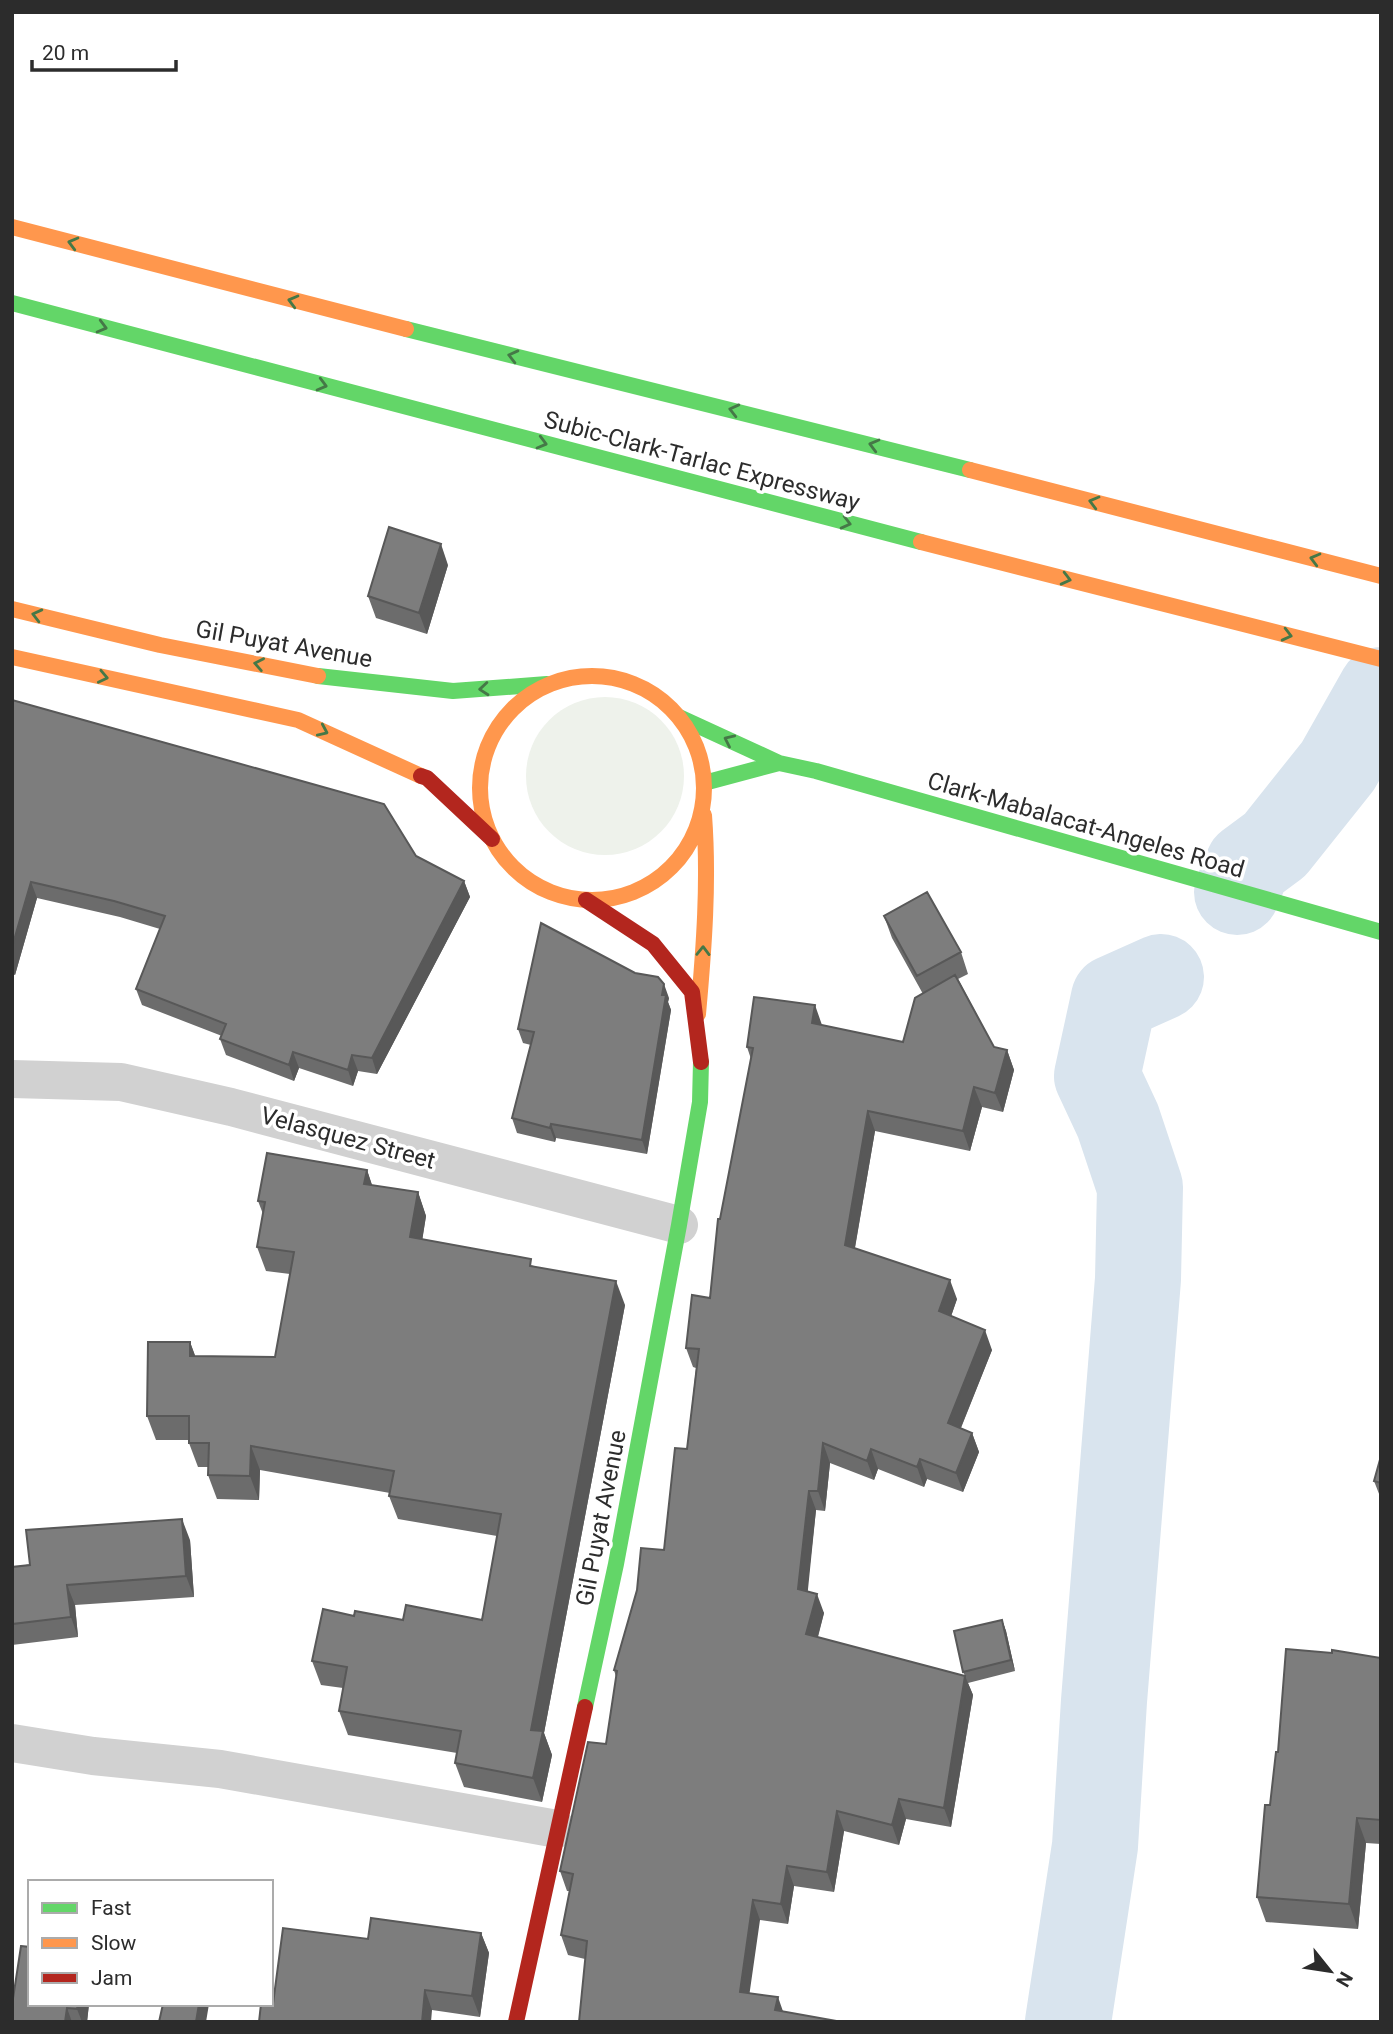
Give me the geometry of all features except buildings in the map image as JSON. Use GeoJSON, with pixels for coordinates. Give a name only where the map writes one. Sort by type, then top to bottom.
{"type":"FeatureCollection","features":[{"type":"Feature","properties":{"kind":"main road"},"geometry":{"type":"LineString","coordinates":[[12,227],[352,316],[801,426],[1381,576]]}},
{"type":"Feature","properties":{"kind":"main road","name":"Subic-Clark-Tarlac Expressway"},"geometry":{"type":"LineString","coordinates":[[12,303],[780,506],[1381,659]]}},
{"type":"Feature","properties":{"kind":"main road","name":"Gil Puyat Avenue"},"geometry":{"type":"LineString","coordinates":[[12,609],[160,645],[329,678],[453,691],[552,683]]}},
{"type":"Feature","properties":{"kind":"main road"},"geometry":{"type":"LineString","coordinates":[[12,657],[298,720],[427,778],[492,839]]}},
{"type":"Feature","properties":{"kind":"main road"},"geometry":{"type":"LineString","coordinates":[[587,676],[622,680],[644,688],[680,717],[701,759],[703,806],[686,850],[671,868],[652,883],[632,893],[609,899],[586,900],[562,897],[540,888],[521,876],[505,859],[492,839],[484,817],[480,794],[481,770],[488,748],[513,708],[552,683],[587,676]]}},
{"type":"Feature","properties":{"kind":"main road","name":"Clark-Mabalacat-Angeles Road"},"geometry":{"type":"LineString","coordinates":[[680,717],[779,763],[816,771],[1381,932]]}},
{"type":"Feature","properties":{"kind":"main road","name":"Clark-Mabalacat-Angeles Road"},"geometry":{"type":"LineString","coordinates":[[704,783],[779,763]]}},
{"type":"Feature","properties":{"kind":"main road","name":"Gil Puyat Avenue"},"geometry":{"type":"LineString","coordinates":[[697,1019],[703,959],[707,853],[703,806]]}},
{"type":"Feature","properties":{"kind":"main road","name":"Gil Puyat Avenue"},"geometry":{"type":"LineString","coordinates":[[516,2022],[616,1564],[700,1101],[702,1067],[691,992],[653,944],[586,900]]}},
{"type":"Feature","properties":{"kind":"street","name":"Velasquez Street"},"geometry":{"type":"LineString","coordinates":[[12,1079],[121,1082],[245,1111],[679,1226]]}},
{"type":"Feature","properties":{"kind":"street"},"geometry":{"type":"LineString","coordinates":[[12,1743],[93,1756],[220,1769],[557,1829]]}},
{"type":"Feature","properties":{"kind":"shaded area"},"geometry":{"type":"Polygon","coordinates":[[[605,697],[635,703],[661,720],[678,746],[684,776],[678,806],[661,832],[635,849],[605,855],[575,849],[549,832],[532,806],[526,776],[532,746],[549,720],[575,703],[605,697]]]}},
{"type":"Feature","properties":{"kind":"waterway"},"geometry":{"type":"LineString","coordinates":[[1237,892],[1248,865],[1275,845],[1338,766],[1381,690]]}},
{"type":"Feature","properties":{"kind":"waterway"},"geometry":{"type":"LineString","coordinates":[[1068,2022],[1095,1846],[1138,1279],[1140,1187],[1118,1121],[1097,1076],[1114,998],[1161,977]]}},
{"type":"Feature","properties":{"kind":"traffic: fast"},"geometry":{"type":"LineString","coordinates":[[12,303],[921,542]]}},
{"type":"Feature","properties":{"kind":"traffic: fast"},"geometry":{"type":"LineString","coordinates":[[406,329],[970,470]]}},
{"type":"Feature","properties":{"kind":"traffic: fast"},"geometry":{"type":"LineString","coordinates":[[318,676],[453,691],[547,684]]}},
{"type":"Feature","properties":{"kind":"traffic: fast"},"geometry":{"type":"LineString","coordinates":[[679,717],[779,763],[816,771],[1381,932]]}},
{"type":"Feature","properties":{"kind":"traffic: fast"},"geometry":{"type":"LineString","coordinates":[[704,783],[779,763]]}},
{"type":"Feature","properties":{"kind":"traffic: fast"},"geometry":{"type":"LineString","coordinates":[[585,1707],[616,1564],[679,1225],[700,1102],[701,1062]]}},
{"type":"Feature","properties":{"kind":"traffic: slow"},"geometry":{"type":"LineString","coordinates":[[12,227],[406,329]]}},
{"type":"Feature","properties":{"kind":"traffic: slow"},"geometry":{"type":"LineString","coordinates":[[970,470],[1381,576]]}},
{"type":"Feature","properties":{"kind":"traffic: slow"},"geometry":{"type":"LineString","coordinates":[[921,542],[1381,659]]}},
{"type":"Feature","properties":{"kind":"traffic: slow"},"geometry":{"type":"LineString","coordinates":[[12,609],[160,645],[318,676]]}},
{"type":"Feature","properties":{"kind":"traffic: slow"},"geometry":{"type":"LineString","coordinates":[[12,657],[298,720],[421,776]]}},
{"type":"Feature","properties":{"kind":"traffic: slow"},"geometry":{"type":"LineString","coordinates":[[592,676],[614,678],[645,689],[671,709],[691,735],[702,766],[704,788],[702,810],[691,841],[671,867],[645,887],[614,898],[592,900],[570,898],[539,887],[513,867],[493,841],[482,810],[480,788],[482,766],[493,735],[513,709],[539,689],[570,678],[592,676]]}},
{"type":"Feature","properties":{"kind":"traffic: slow"},"geometry":{"type":"LineString","coordinates":[[698,1014],[706,890],[704,815]]}},
{"type":"Feature","properties":{"kind":"traffic: jam"},"geometry":{"type":"LineString","coordinates":[[421,776],[427,778],[492,839]]}},
{"type":"Feature","properties":{"kind":"traffic: jam"},"geometry":{"type":"LineString","coordinates":[[586,900],[653,944],[692,992],[701,1062]]}},
{"type":"Feature","properties":{"kind":"traffic: jam"},"geometry":{"type":"LineString","coordinates":[[516,2022],[585,1707]]}}]}
